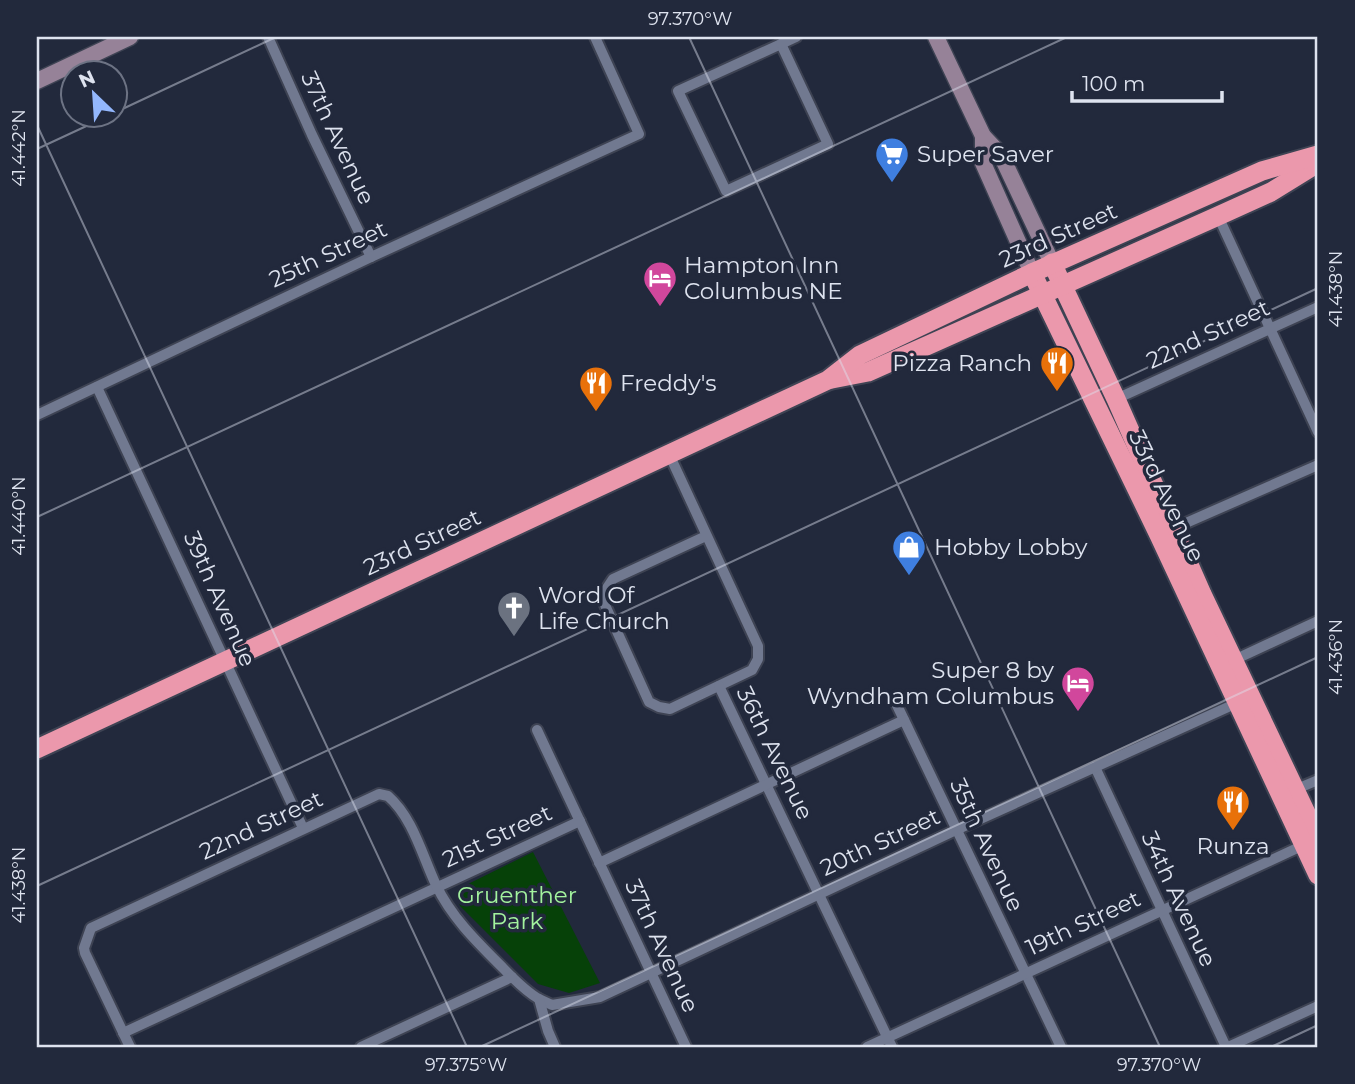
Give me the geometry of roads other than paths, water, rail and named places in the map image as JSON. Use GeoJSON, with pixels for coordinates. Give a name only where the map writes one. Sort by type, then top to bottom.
{"type":"FeatureCollection","features":[{"type":"Feature","properties":{"kind":"highway","name":"23rd Street"},"geometry":{"type":"LineString","coordinates":[[37,749],[828,380],[860,355],[1052,263],[1262,171],[1318,155]]}},
{"type":"Feature","properties":{"kind":"highway","name":"23rd Street"},"geometry":{"type":"LineString","coordinates":[[828,380],[868,372],[1271,192],[1318,163]]}},
{"type":"Feature","properties":{"kind":"highway","name":"33rd Avenue"},"geometry":{"type":"LineString","coordinates":[[1052,263],[1116,399],[1166,532],[1237,703],[1313,840],[1318,875]]}},
{"type":"Feature","properties":{"kind":"highway","name":"33rd Avenue"},"geometry":{"type":"LineString","coordinates":[[1032,273],[1234,660],[1288,793]]}},
{"type":"Feature","properties":{"kind":"main road"},"geometry":{"type":"LineString","coordinates":[[37,81],[130,37]]}},
{"type":"Feature","properties":{"kind":"main road","name":"33rd Avenue"},"geometry":{"type":"LineString","coordinates":[[936,37],[983,136],[1001,155],[1052,263]]}},
{"type":"Feature","properties":{"kind":"main road","name":"33rd Avenue"},"geometry":{"type":"LineString","coordinates":[[983,136],[983,163],[1032,273]]}},
{"type":"Feature","properties":{"kind":"street","name":"37th Avenue"},"geometry":{"type":"LineString","coordinates":[[268,37],[371,257]]}},
{"type":"Feature","properties":{"kind":"street","name":"25th Street"},"geometry":{"type":"LineString","coordinates":[[37,415],[639,134],[595,37]]}},
{"type":"Feature","properties":{"kind":"street"},"geometry":{"type":"LineString","coordinates":[[781,44],[828,144],[726,191],[678,91],[796,37]]}},
{"type":"Feature","properties":{"kind":"street"},"geometry":{"type":"LineString","coordinates":[[1218,216],[1318,432]]}},
{"type":"Feature","properties":{"kind":"street","name":"22nd Street"},"geometry":{"type":"LineString","coordinates":[[1116,399],[1318,307]]}},
{"type":"Feature","properties":{"kind":"street","name":"39th Avenue"},"geometry":{"type":"LineString","coordinates":[[97,387],[303,828]]}},
{"type":"Feature","properties":{"kind":"street","name":"36th Avenue"},"geometry":{"type":"LineString","coordinates":[[669,454],[758,646],[758,659],[752,670],[719,686],[889,1043]]}},
{"type":"Feature","properties":{"kind":"street"},"geometry":{"type":"LineString","coordinates":[[1166,532],[1318,465]]}},
{"type":"Feature","properties":{"kind":"street"},"geometry":{"type":"LineString","coordinates":[[706,536],[613,579],[605,591],[605,605],[649,702],[670,709],[719,686]]}},
{"type":"Feature","properties":{"kind":"street"},"geometry":{"type":"LineString","coordinates":[[1234,660],[1318,621]]}},
{"type":"Feature","properties":{"kind":"street","name":"35th Avenue"},"geometry":{"type":"LineString","coordinates":[[894,699],[1061,1047]]}},
{"type":"Feature","properties":{"kind":"street","name":"20th Street"},"geometry":{"type":"LineString","coordinates":[[539,999],[552,1005],[600,997],[956,830],[1237,703]]}},
{"type":"Feature","properties":{"kind":"street"},"geometry":{"type":"LineString","coordinates":[[599,863],[904,720]]}},
{"type":"Feature","properties":{"kind":"street"},"geometry":{"type":"LineString","coordinates":[[537,730],[580,821]]}},
{"type":"Feature","properties":{"kind":"street","name":"34th Avenue"},"geometry":{"type":"LineString","coordinates":[[1095,767],[1227,1047]]}},
{"type":"Feature","properties":{"kind":"street"},"geometry":{"type":"LineString","coordinates":[[1288,793],[1318,780]]}},
{"type":"Feature","properties":{"kind":"street","name":"22nd Street"},"geometry":{"type":"LineString","coordinates":[[130,1047],[84,948],[91,928],[379,794],[388,796],[404,814],[437,887],[454,916],[476,942],[539,999]]}},
{"type":"Feature","properties":{"kind":"street","name":"21st Street"},"geometry":{"type":"LineString","coordinates":[[123,1033],[580,821],[599,863]]}},
{"type":"Feature","properties":{"kind":"street","name":"19th Street"},"geometry":{"type":"LineString","coordinates":[[867,1047],[889,1043],[1025,974],[1313,840]]}},
{"type":"Feature","properties":{"kind":"street","name":"37th Avenue"},"geometry":{"type":"LineString","coordinates":[[599,863],[687,1047]]}},
{"type":"Feature","properties":{"kind":"street"},"geometry":{"type":"LineString","coordinates":[[361,1047],[512,977]]}},
{"type":"Feature","properties":{"kind":"street"},"geometry":{"type":"LineString","coordinates":[[539,999],[555,1047]]}},
{"type":"Feature","properties":{"kind":"street"},"geometry":{"type":"LineString","coordinates":[[1227,1047],[1318,1006]]}},
{"type":"Feature","properties":{"kind":"place","name":"Super Saver"},"geometry":{"type":"Point","coordinates":[892,184]}},
{"type":"Feature","properties":{"kind":"place","name":"Hampton Inn Columbus NE"},"geometry":{"type":"Point","coordinates":[660,308]}},
{"type":"Feature","properties":{"kind":"place","name":"Pizza Ranch"},"geometry":{"type":"Point","coordinates":[1057,393]}},
{"type":"Feature","properties":{"kind":"place","name":"Freddy's"},"geometry":{"type":"Point","coordinates":[596,413]}},
{"type":"Feature","properties":{"kind":"place","name":"Hobby Lobby"},"geometry":{"type":"Point","coordinates":[909,577]}},
{"type":"Feature","properties":{"kind":"place","name":"Word Of Life Church"},"geometry":{"type":"Point","coordinates":[514,638]}},
{"type":"Feature","properties":{"kind":"place","name":"Super 8 by Wyndham Columbus"},"geometry":{"type":"Point","coordinates":[1078,713]}},
{"type":"Feature","properties":{"kind":"place","name":"Runza"},"geometry":{"type":"Point","coordinates":[1233,832]}},
{"type":"Feature","properties":{"kind":"park label","name":"Gruenther Park"},"geometry":{"type":"Point","coordinates":[517,908]}}]}
